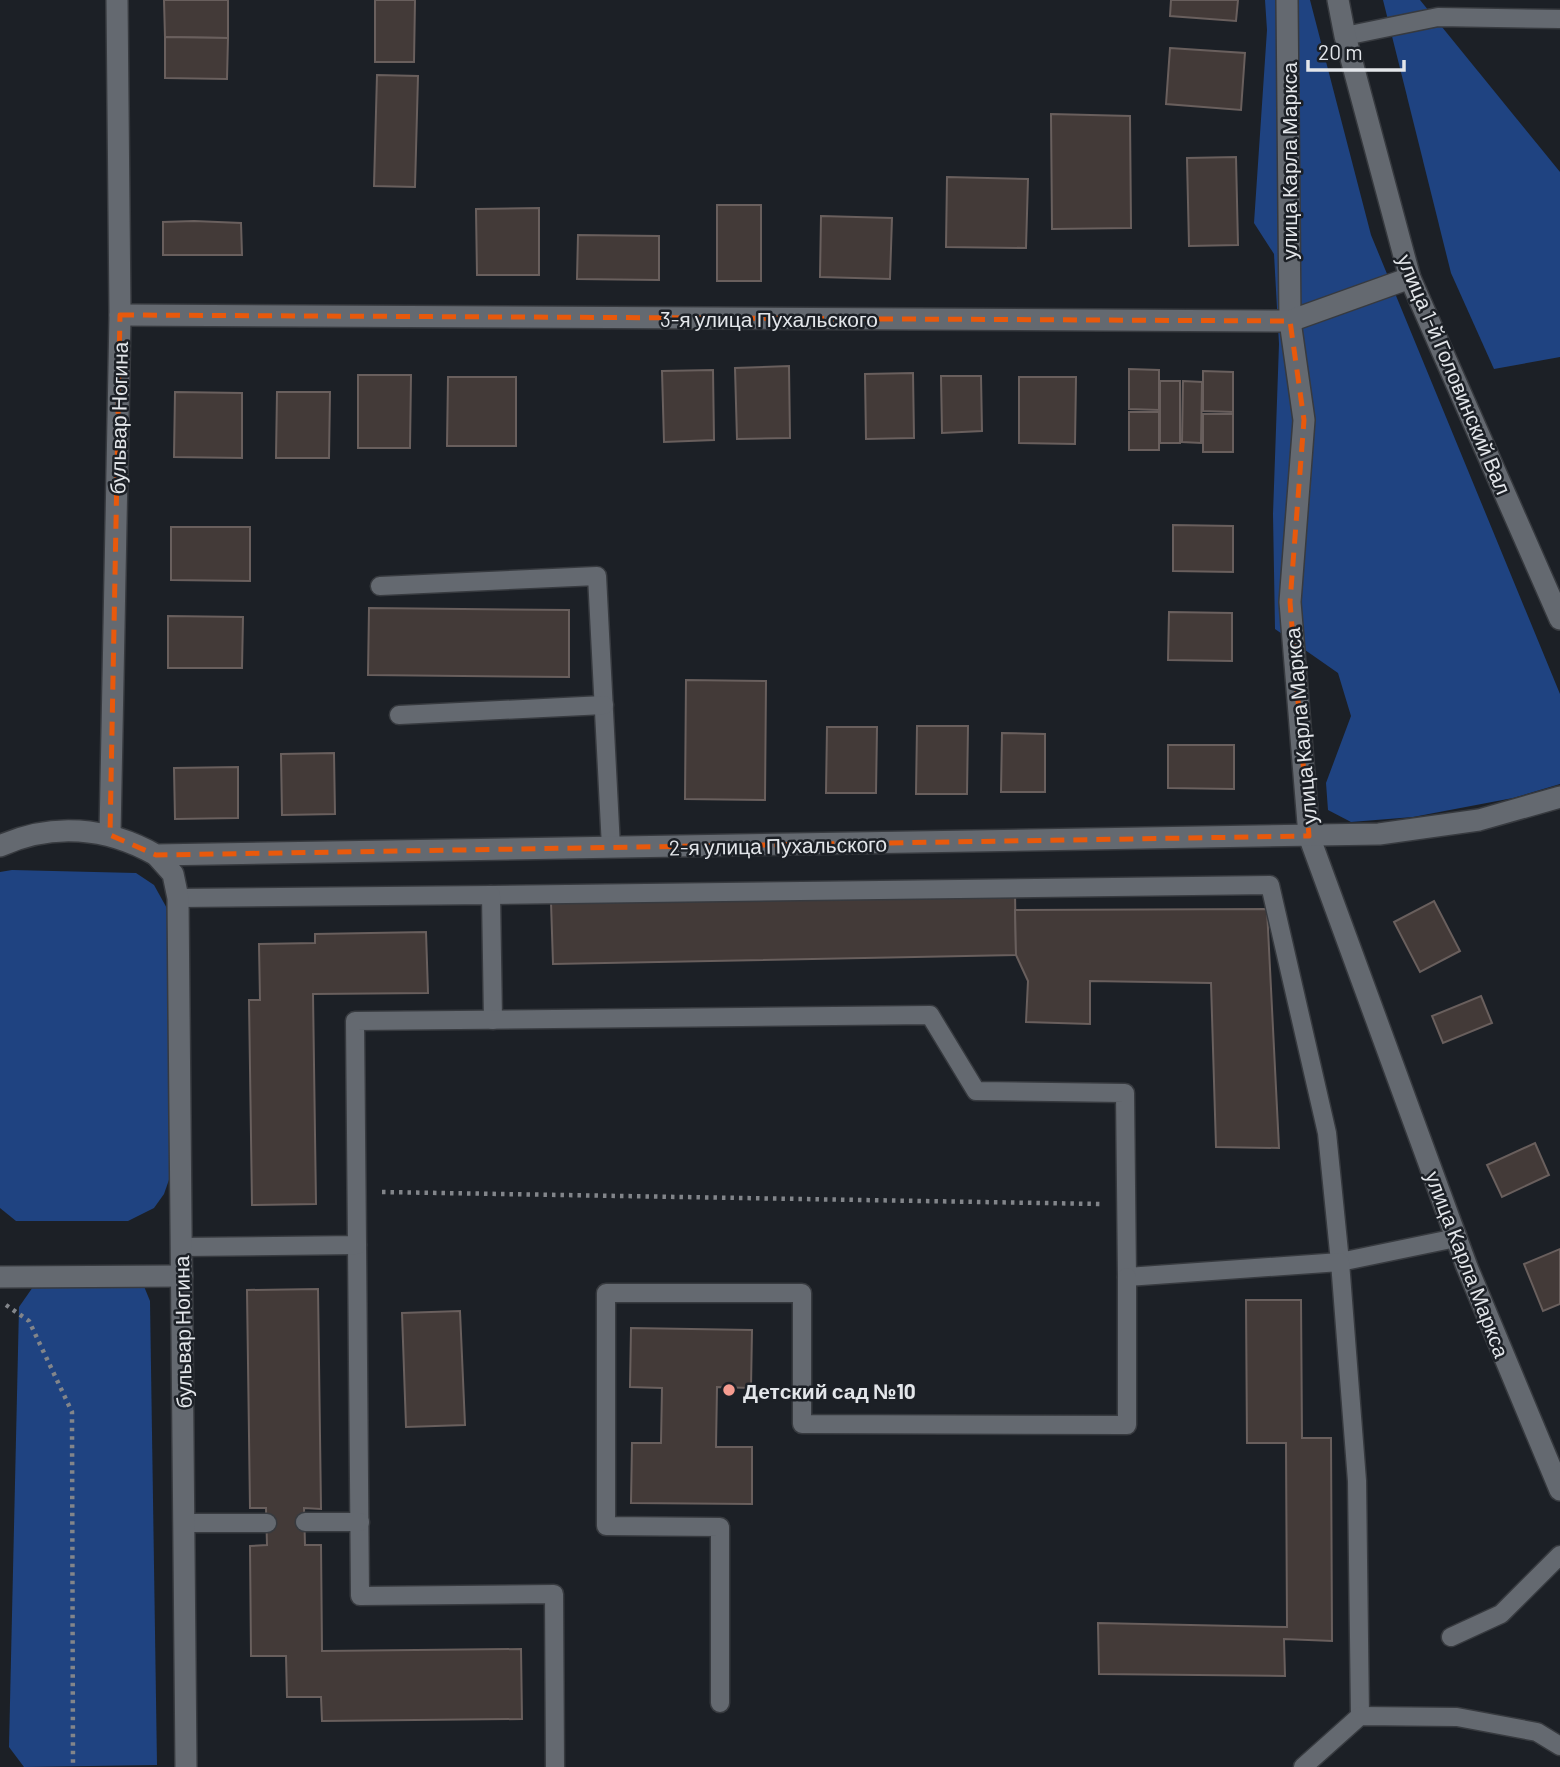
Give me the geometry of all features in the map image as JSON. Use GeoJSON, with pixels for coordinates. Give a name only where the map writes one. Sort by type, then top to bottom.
{"type":"FeatureCollection","features":[{"type":"Feature","properties":{"kind":"street","name":"бульвар Ногина"},"geometry":{"type":"LineString","coordinates":[[110,835],[120,315],[117,0]]}},
{"type":"Feature","properties":{"kind":"street","name":"улица Карла Маркса"},"geometry":{"type":"LineString","coordinates":[[1287,0],[1290,321],[1304,420],[1290,602],[1309,836],[1456,1238],[1560,1490]]}},
{"type":"Feature","properties":{"kind":"street","name":"улица 1-й Головинский Вал"},"geometry":{"type":"LineString","coordinates":[[1338,0],[1345,36],[1410,278],[1560,619]]}},
{"type":"Feature","properties":{"kind":"street","name":"3-я улица Пухальского"},"geometry":{"type":"LineString","coordinates":[[120,315],[1290,321],[1410,278]]}},
{"type":"Feature","properties":{"kind":"street","name":"2-я улица Пухальского"},"geometry":{"type":"LineString","coordinates":[[0,846],[28,835],[83,830],[110,835],[156,855],[1379,834],[1479,820],[1560,797]]}},
{"type":"Feature","properties":{"kind":"street"},"geometry":{"type":"LineString","coordinates":[[156,855],[173,874],[178,898]]}},
{"type":"Feature","properties":{"kind":"street","name":"бульвар Ногина"},"geometry":{"type":"LineString","coordinates":[[178,898],[186,1767]]}},
{"type":"Feature","properties":{"kind":"street"},"geometry":{"type":"LineString","coordinates":[[0,1277],[182,1276]]}},
{"type":"Feature","properties":{"kind":"lane"},"geometry":{"type":"LineString","coordinates":[[1345,36],[1438,17],[1560,19]]}},
{"type":"Feature","properties":{"kind":"lane"},"geometry":{"type":"LineString","coordinates":[[380,586],[597,576],[611,847]]}},
{"type":"Feature","properties":{"kind":"lane"},"geometry":{"type":"LineString","coordinates":[[399,715],[604,705]]}},
{"type":"Feature","properties":{"kind":"lane"},"geometry":{"type":"LineString","coordinates":[[178,898],[1270,885],[1327,1133],[1357,1481],[1360,1716]]}},
{"type":"Feature","properties":{"kind":"lane"},"geometry":{"type":"LineString","coordinates":[[491,895],[492,1020]]}},
{"type":"Feature","properties":{"kind":"lane"},"geometry":{"type":"LineString","coordinates":[[555,1767],[554,1594],[360,1596],[355,1021],[930,1015],[976,1091],[1125,1093],[1127,1425],[802,1424],[802,1293],[606,1293],[606,1527],[720,1527],[720,1703]]}},
{"type":"Feature","properties":{"kind":"lane"},"geometry":{"type":"LineString","coordinates":[[1127,1278],[1340,1262],[1456,1238]]}},
{"type":"Feature","properties":{"kind":"lane"},"geometry":{"type":"LineString","coordinates":[[181,1247],[357,1245]]}},
{"type":"Feature","properties":{"kind":"lane"},"geometry":{"type":"LineString","coordinates":[[305,1522],[360,1522]]}},
{"type":"Feature","properties":{"kind":"lane"},"geometry":{"type":"LineString","coordinates":[[184,1523],[267,1523]]}},
{"type":"Feature","properties":{"kind":"lane"},"geometry":{"type":"LineString","coordinates":[[1451,1637],[1501,1614],[1560,1555]]}},
{"type":"Feature","properties":{"kind":"lane"},"geometry":{"type":"LineString","coordinates":[[1304,1767],[1360,1716],[1457,1717],[1537,1731],[1560,1746]]}},
{"type":"Feature","properties":{"kind":"path"},"geometry":{"type":"LineString","coordinates":[[356,1191],[1127,1205]]}},
{"type":"Feature","properties":{"kind":"path"},"geometry":{"type":"LineString","coordinates":[[0,1300],[29,1321],[72,1412],[73,1767]]}},
{"type":"Feature","properties":{"kind":"highlighted area"},"geometry":{"type":"Polygon","coordinates":[[[120,315],[1290,321],[1304,420],[1290,602],[1309,836],[156,855],[110,835],[120,315]]]}},
{"type":"Feature","properties":{"kind":"shaded area"},"geometry":{"type":"Polygon","coordinates":[[[1265,0],[1310,0],[1371,235],[1560,694],[1560,784],[1513,798],[1413,817],[1351,822],[1328,810],[1326,783],[1351,716],[1338,673],[1275,629],[1273,514],[1279,344],[1274,254],[1254,223],[1267,30],[1265,0]]]}},
{"type":"Feature","properties":{"kind":"shaded area"},"geometry":{"type":"Polygon","coordinates":[[[1383,0],[1420,0],[1560,172],[1560,357],[1494,369],[1451,273],[1383,0]]]}},
{"type":"Feature","properties":{"kind":"shaded area"},"geometry":{"type":"Polygon","coordinates":[[[0,872],[136,873],[154,885],[169,912],[171,1174],[164,1194],[154,1208],[128,1221],[16,1221],[0,1208],[0,872]]]}},
{"type":"Feature","properties":{"kind":"shaded area"},"geometry":{"type":"Polygon","coordinates":[[[42,1274],[141,1279],[150,1301],[157,1765],[24,1767],[9,1747],[19,1307],[42,1274]]]}},
{"type":"Feature","properties":{"kind":"building"},"geometry":{"type":"Polygon","coordinates":[[[164,0],[228,0],[228,38],[165,37],[164,0]]]}},
{"type":"Feature","properties":{"kind":"building"},"geometry":{"type":"Polygon","coordinates":[[[375,0],[415,0],[414,62],[375,62],[375,0]]]}},
{"type":"Feature","properties":{"kind":"building"},"geometry":{"type":"Polygon","coordinates":[[[1171,0],[1238,0],[1236,21],[1170,16],[1171,0]]]}},
{"type":"Feature","properties":{"kind":"building"},"geometry":{"type":"Polygon","coordinates":[[[165,37],[228,38],[227,79],[165,78],[165,37]]]}},
{"type":"Feature","properties":{"kind":"building"},"geometry":{"type":"Polygon","coordinates":[[[1170,48],[1245,53],[1241,110],[1166,104],[1170,48]]]}},
{"type":"Feature","properties":{"kind":"building"},"geometry":{"type":"Polygon","coordinates":[[[377,75],[418,76],[415,187],[374,186],[377,75]]]}},
{"type":"Feature","properties":{"kind":"building"},"geometry":{"type":"Polygon","coordinates":[[[1051,114],[1130,116],[1131,228],[1052,229],[1051,114]]]}},
{"type":"Feature","properties":{"kind":"building"},"geometry":{"type":"Polygon","coordinates":[[[1236,157],[1238,245],[1189,246],[1187,158],[1236,157]]]}},
{"type":"Feature","properties":{"kind":"building"},"geometry":{"type":"Polygon","coordinates":[[[947,177],[1028,179],[1026,248],[946,247],[947,177]]]}},
{"type":"Feature","properties":{"kind":"building"},"geometry":{"type":"Polygon","coordinates":[[[717,205],[761,205],[761,281],[717,281],[717,205]]]}},
{"type":"Feature","properties":{"kind":"building"},"geometry":{"type":"Polygon","coordinates":[[[539,208],[539,275],[477,275],[476,209],[539,208]]]}},
{"type":"Feature","properties":{"kind":"building"},"geometry":{"type":"Polygon","coordinates":[[[821,216],[892,218],[890,279],[820,277],[821,216]]]}},
{"type":"Feature","properties":{"kind":"building"},"geometry":{"type":"Polygon","coordinates":[[[163,222],[241,223],[242,255],[163,255],[163,222]]]}},
{"type":"Feature","properties":{"kind":"building"},"geometry":{"type":"Polygon","coordinates":[[[578,235],[659,236],[659,280],[577,279],[578,235]]]}},
{"type":"Feature","properties":{"kind":"building"},"geometry":{"type":"Polygon","coordinates":[[[789,366],[790,438],[737,439],[735,368],[789,366]]]}},
{"type":"Feature","properties":{"kind":"building"},"geometry":{"type":"Polygon","coordinates":[[[1129,369],[1159,370],[1159,410],[1129,409],[1129,369]]]}},
{"type":"Feature","properties":{"kind":"building"},"geometry":{"type":"Polygon","coordinates":[[[713,370],[714,440],[664,442],[662,371],[713,370]]]}},
{"type":"Feature","properties":{"kind":"building"},"geometry":{"type":"Polygon","coordinates":[[[1203,371],[1233,372],[1233,412],[1203,411],[1203,371]]]}},
{"type":"Feature","properties":{"kind":"building"},"geometry":{"type":"Polygon","coordinates":[[[913,373],[914,438],[866,439],[865,374],[913,373]]]}},
{"type":"Feature","properties":{"kind":"building"},"geometry":{"type":"Polygon","coordinates":[[[358,375],[411,375],[410,448],[358,448],[358,375]]]}},
{"type":"Feature","properties":{"kind":"building"},"geometry":{"type":"Polygon","coordinates":[[[941,376],[981,376],[982,431],[942,433],[941,376]]]}},
{"type":"Feature","properties":{"kind":"building"},"geometry":{"type":"Polygon","coordinates":[[[448,377],[516,377],[516,446],[447,446],[448,377]]]}},
{"type":"Feature","properties":{"kind":"building"},"geometry":{"type":"Polygon","coordinates":[[[1019,377],[1076,377],[1075,444],[1019,443],[1019,377]]]}},
{"type":"Feature","properties":{"kind":"building"},"geometry":{"type":"Polygon","coordinates":[[[1160,381],[1180,381],[1180,443],[1160,443],[1160,381]]]}},
{"type":"Feature","properties":{"kind":"building"},"geometry":{"type":"Polygon","coordinates":[[[1183,381],[1202,382],[1201,443],[1182,442],[1183,381]]]}},
{"type":"Feature","properties":{"kind":"building"},"geometry":{"type":"Polygon","coordinates":[[[175,392],[242,393],[242,458],[174,457],[175,392]]]}},
{"type":"Feature","properties":{"kind":"building"},"geometry":{"type":"Polygon","coordinates":[[[277,392],[330,392],[329,458],[276,458],[277,392]]]}},
{"type":"Feature","properties":{"kind":"building"},"geometry":{"type":"Polygon","coordinates":[[[1129,412],[1159,412],[1159,450],[1129,450],[1129,412]]]}},
{"type":"Feature","properties":{"kind":"building"},"geometry":{"type":"Polygon","coordinates":[[[1203,414],[1233,414],[1233,452],[1203,452],[1203,414]]]}},
{"type":"Feature","properties":{"kind":"building"},"geometry":{"type":"Polygon","coordinates":[[[1173,525],[1233,526],[1233,572],[1173,571],[1173,525]]]}},
{"type":"Feature","properties":{"kind":"building"},"geometry":{"type":"Polygon","coordinates":[[[171,527],[250,527],[250,581],[171,580],[171,527]]]}},
{"type":"Feature","properties":{"kind":"building"},"geometry":{"type":"Polygon","coordinates":[[[369,608],[569,610],[569,677],[368,675],[369,608]]]}},
{"type":"Feature","properties":{"kind":"building"},"geometry":{"type":"Polygon","coordinates":[[[1169,612],[1232,613],[1232,661],[1168,660],[1169,612]]]}},
{"type":"Feature","properties":{"kind":"building"},"geometry":{"type":"Polygon","coordinates":[[[168,616],[243,617],[242,668],[168,668],[168,616]]]}},
{"type":"Feature","properties":{"kind":"building"},"geometry":{"type":"Polygon","coordinates":[[[686,680],[766,681],[765,800],[685,799],[686,680]]]}},
{"type":"Feature","properties":{"kind":"building"},"geometry":{"type":"Polygon","coordinates":[[[917,726],[968,726],[967,794],[916,794],[917,726]]]}},
{"type":"Feature","properties":{"kind":"building"},"geometry":{"type":"Polygon","coordinates":[[[827,727],[877,727],[876,793],[826,793],[827,727]]]}},
{"type":"Feature","properties":{"kind":"building"},"geometry":{"type":"Polygon","coordinates":[[[1002,733],[1045,734],[1045,792],[1001,792],[1002,733]]]}},
{"type":"Feature","properties":{"kind":"building"},"geometry":{"type":"Polygon","coordinates":[[[1168,745],[1234,745],[1234,789],[1168,788],[1168,745]]]}},
{"type":"Feature","properties":{"kind":"building"},"geometry":{"type":"Polygon","coordinates":[[[334,753],[335,814],[282,815],[281,754],[334,753]]]}},
{"type":"Feature","properties":{"kind":"building"},"geometry":{"type":"Polygon","coordinates":[[[238,767],[238,818],[175,819],[174,768],[238,767]]]}},
{"type":"Feature","properties":{"kind":"building"},"geometry":{"type":"Polygon","coordinates":[[[1015,893],[1016,955],[553,964],[551,902],[1015,893]]]}},
{"type":"Feature","properties":{"kind":"building"},"geometry":{"type":"Polygon","coordinates":[[[1434,901],[1460,951],[1420,972],[1394,922],[1434,901]]]}},
{"type":"Feature","properties":{"kind":"building"},"geometry":{"type":"Polygon","coordinates":[[[1267,909],[1279,1148],[1216,1147],[1211,983],[1090,981],[1090,1024],[1026,1022],[1028,981],[1016,955],[1015,910],[1267,909]]]}},
{"type":"Feature","properties":{"kind":"building"},"geometry":{"type":"Polygon","coordinates":[[[426,932],[428,993],[313,994],[316,1204],[252,1205],[249,1000],[260,1000],[259,944],[315,943],[315,934],[426,932]]]}},
{"type":"Feature","properties":{"kind":"building"},"geometry":{"type":"Polygon","coordinates":[[[1481,996],[1492,1023],[1443,1043],[1432,1016],[1481,996]]]}},
{"type":"Feature","properties":{"kind":"building"},"geometry":{"type":"Polygon","coordinates":[[[1535,1143],[1549,1175],[1502,1197],[1487,1165],[1535,1143]]]}},
{"type":"Feature","properties":{"kind":"building"},"geometry":{"type":"Polygon","coordinates":[[[1560,1249],[1560,1304],[1543,1311],[1524,1264],[1560,1249]]]}},
{"type":"Feature","properties":{"kind":"building"},"geometry":{"type":"Polygon","coordinates":[[[318,1289],[321,1509],[304,1508],[305,1545],[321,1545],[322,1651],[521,1649],[522,1719],[322,1721],[321,1697],[287,1697],[286,1656],[251,1656],[250,1546],[267,1545],[266,1508],[250,1508],[247,1290],[318,1289]]]}},
{"type":"Feature","properties":{"kind":"building"},"geometry":{"type":"Polygon","coordinates":[[[1246,1300],[1301,1300],[1302,1438],[1331,1438],[1332,1641],[1284,1639],[1285,1676],[1099,1674],[1098,1623],[1287,1627],[1286,1443],[1247,1443],[1246,1300]]]}},
{"type":"Feature","properties":{"kind":"building"},"geometry":{"type":"Polygon","coordinates":[[[460,1311],[465,1425],[406,1427],[402,1313],[460,1311]]]}},
{"type":"Feature","properties":{"kind":"building"},"geometry":{"type":"Polygon","coordinates":[[[631,1328],[752,1330],[751,1388],[717,1387],[716,1447],[752,1447],[752,1504],[631,1503],[632,1443],[661,1443],[662,1388],[630,1387],[631,1328]]]}},
{"type":"Feature","properties":{"kind":"place","name":"Детский сад №10"},"geometry":{"type":"Point","coordinates":[729,1390]}}]}
